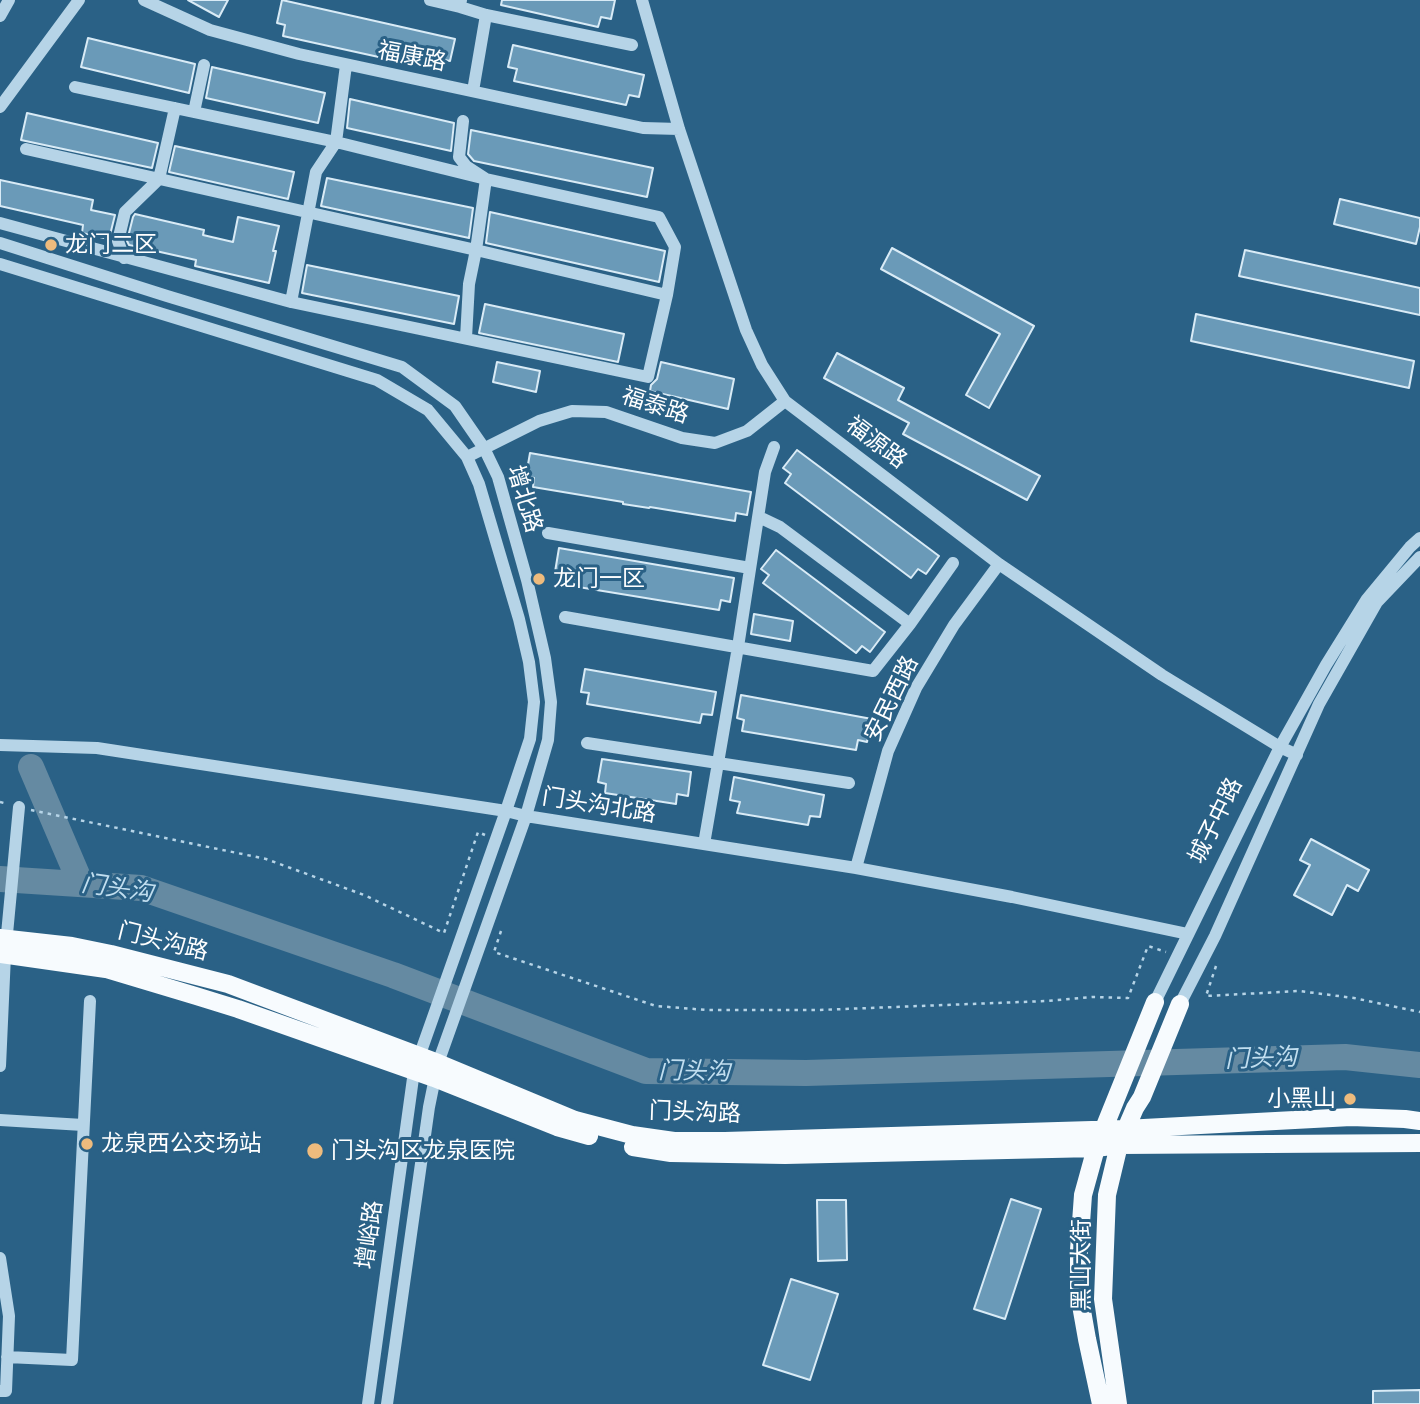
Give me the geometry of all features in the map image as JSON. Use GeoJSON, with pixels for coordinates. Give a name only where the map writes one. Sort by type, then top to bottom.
{"type":"FeatureCollection","features":[{"type":"Feature","properties":{"kind":"main road","name":"门头沟路"},"geometry":{"type":"LineString","coordinates":[[4,944],[66,963],[117,972],[416,1063],[575,1120],[632,1135],[674,1141],[1103,1129],[1122,1137],[1420,1143]]}},
{"type":"Feature","properties":{"kind":"main road","name":"城子中路"},"geometry":{"type":"LineString","coordinates":[[1096,1148],[1155,1002]]}},
{"type":"Feature","properties":{"kind":"main road","name":"黑山大街"},"geometry":{"type":"LineString","coordinates":[[1118,1404],[1102,1299],[1107,1195],[1122,1137],[1142,1097],[1180,1004]]}},
{"type":"Feature","properties":{"kind":"main road","name":"门头沟路"},"geometry":{"type":"LineString","coordinates":[[436,1071],[557,1127],[625,1145],[671,1153],[785,1155],[1096,1148],[1122,1137],[1351,1117],[1405,1118],[1420,1121]]}},
{"type":"Feature","properties":{"kind":"main road","name":"黑山大街"},"geometry":{"type":"LineString","coordinates":[[1096,1148],[1083,1195],[1079,1294],[1101,1404]]}},
{"type":"Feature","properties":{"kind":"street"},"geometry":{"type":"LineString","coordinates":[[0,16],[9,0]]}},
{"type":"Feature","properties":{"kind":"street"},"geometry":{"type":"LineString","coordinates":[[0,107],[79,0]]}},
{"type":"Feature","properties":{"kind":"street","name":"福康路"},"geometry":{"type":"LineString","coordinates":[[144,0],[210,30],[346,65],[643,128],[679,129]]}},
{"type":"Feature","properties":{"kind":"street"},"geometry":{"type":"LineString","coordinates":[[430,0],[461,3],[486,15],[632,45]]}},
{"type":"Feature","properties":{"kind":"street","name":"福源路"},"geometry":{"type":"LineString","coordinates":[[642,0],[679,129],[746,330],[762,365],[785,401],[999,564],[1162,676],[1297,755]]}},
{"type":"Feature","properties":{"kind":"street"},"geometry":{"type":"LineString","coordinates":[[473,91],[486,15]]}},
{"type":"Feature","properties":{"kind":"street"},"geometry":{"type":"LineString","coordinates":[[194,112],[204,65]]}},
{"type":"Feature","properties":{"kind":"street"},"geometry":{"type":"LineString","coordinates":[[291,302],[316,172],[336,142],[346,65]]}},
{"type":"Feature","properties":{"kind":"street"},"geometry":{"type":"LineString","coordinates":[[0,223],[291,302],[648,377],[675,247],[659,217],[486,179],[336,142],[75,87]]}},
{"type":"Feature","properties":{"kind":"street"},"geometry":{"type":"LineString","coordinates":[[124,258],[118,241],[125,212],[159,179],[175,108]]}},
{"type":"Feature","properties":{"kind":"street"},"geometry":{"type":"LineString","coordinates":[[463,121],[459,157],[466,166],[486,179]]}},
{"type":"Feature","properties":{"kind":"street"},"geometry":{"type":"LineString","coordinates":[[26,149],[667,295]]}},
{"type":"Feature","properties":{"kind":"street"},"geometry":{"type":"LineString","coordinates":[[466,338],[469,285],[486,179]]}},
{"type":"Feature","properties":{"kind":"street","name":"增北路"},"geometry":{"type":"LineString","coordinates":[[0,243],[402,367],[455,406],[484,448],[498,477],[527,580],[545,658],[551,702],[548,740],[526,816],[436,1071]]}},
{"type":"Feature","properties":{"kind":"street","name":"增北路"},"geometry":{"type":"LineString","coordinates":[[0,264],[377,380],[428,410],[467,457],[479,484],[519,619],[529,662],[534,702],[530,738],[497,839],[416,1063]]}},
{"type":"Feature","properties":{"kind":"street","name":"福泰路"},"geometry":{"type":"LineString","coordinates":[[467,457],[540,421],[572,411],[606,412],[681,438],[715,443],[747,431],[785,401]]}},
{"type":"Feature","properties":{"kind":"street"},"geometry":{"type":"LineString","coordinates":[[704,844],[765,472],[774,447]]}},
{"type":"Feature","properties":{"kind":"street"},"geometry":{"type":"LineString","coordinates":[[759,517],[780,527],[910,624]]}},
{"type":"Feature","properties":{"kind":"street"},"geometry":{"type":"LineString","coordinates":[[548,533],[750,568]]}},
{"type":"Feature","properties":{"kind":"street","name":"城子中路"},"geometry":{"type":"LineString","coordinates":[[1155,1002],[1280,747],[1326,665],[1367,598],[1420,538]]}},
{"type":"Feature","properties":{"kind":"street","name":"城子中路"},"geometry":{"type":"LineString","coordinates":[[1180,1004],[1221,923],[1319,704],[1377,602],[1420,556]]}},
{"type":"Feature","properties":{"kind":"street"},"geometry":{"type":"LineString","coordinates":[[565,617],[873,671],[953,563]]}},
{"type":"Feature","properties":{"kind":"street","name":"安民西路"},"geometry":{"type":"LineString","coordinates":[[856,868],[888,751],[916,688],[954,625],[999,564]]}},
{"type":"Feature","properties":{"kind":"street"},"geometry":{"type":"LineString","coordinates":[[587,743],[849,783]]}},
{"type":"Feature","properties":{"kind":"street","name":"门头沟北路"},"geometry":{"type":"LineString","coordinates":[[0,745],[97,748],[506,811],[856,868],[1188,934]]}},
{"type":"Feature","properties":{"kind":"street"},"geometry":{"type":"LineString","coordinates":[[0,1066],[4,944],[19,807]]}},
{"type":"Feature","properties":{"kind":"street"},"geometry":{"type":"LineString","coordinates":[[7,1357],[72,1360],[90,1001]]}},
{"type":"Feature","properties":{"kind":"street","name":"增峪路"},"geometry":{"type":"LineString","coordinates":[[368,1404],[416,1063]]}},
{"type":"Feature","properties":{"kind":"street","name":"增峪路"},"geometry":{"type":"LineString","coordinates":[[387,1404],[436,1071]]}},
{"type":"Feature","properties":{"kind":"street"},"geometry":{"type":"LineString","coordinates":[[0,1120],[83,1125]]}},
{"type":"Feature","properties":{"kind":"street"},"geometry":{"type":"LineString","coordinates":[[0,1258],[7,1357],[6,1391],[0,1391]]}},
{"type":"Feature","properties":{"kind":"path"},"geometry":{"type":"LineString","coordinates":[[37,812],[266,859],[364,895],[444,933],[478,832],[497,839]]}},
{"type":"Feature","properties":{"kind":"path"},"geometry":{"type":"LineString","coordinates":[[502,928],[494,952],[656,1006],[707,1010],[818,1010],[1092,997],[1128,998],[1148,946],[1177,955]]}},
{"type":"Feature","properties":{"kind":"path"},"geometry":{"type":"LineString","coordinates":[[1202,962],[1216,966],[1206,996],[1299,991],[1354,998],[1420,1012]]}},
{"type":"Feature","properties":{"kind":"building"},"geometry":{"type":"Polygon","coordinates":[[[188,0],[228,0],[219,17],[188,0]]]}},
{"type":"Feature","properties":{"kind":"building"},"geometry":{"type":"Polygon","coordinates":[[[282,0],[455,39],[450,61],[440,59],[438,70],[283,36],[285,25],[277,23],[282,0]]]}},
{"type":"Feature","properties":{"kind":"building"},"geometry":{"type":"Polygon","coordinates":[[[502,0],[615,0],[611,19],[601,17],[598,27],[501,5],[502,0]]]}},
{"type":"Feature","properties":{"kind":"building"},"geometry":{"type":"Polygon","coordinates":[[[88,38],[195,64],[189,93],[81,67],[88,38]]]}},
{"type":"Feature","properties":{"kind":"building"},"geometry":{"type":"Polygon","coordinates":[[[513,45],[644,75],[639,97],[629,95],[626,105],[514,81],[517,69],[508,67],[513,45]]]}},
{"type":"Feature","properties":{"kind":"building"},"geometry":{"type":"Polygon","coordinates":[[[212,67],[325,93],[318,123],[206,98],[212,67]]]}},
{"type":"Feature","properties":{"kind":"building"},"geometry":{"type":"Polygon","coordinates":[[[350,99],[454,123],[451,151],[347,128],[350,99]]]}},
{"type":"Feature","properties":{"kind":"building"},"geometry":{"type":"Polygon","coordinates":[[[27,113],[158,143],[152,168],[21,140],[27,113]]]}},
{"type":"Feature","properties":{"kind":"building"},"geometry":{"type":"Polygon","coordinates":[[[471,130],[653,168],[647,197],[474,161],[468,154],[471,130]]]}},
{"type":"Feature","properties":{"kind":"building"},"geometry":{"type":"Polygon","coordinates":[[[175,146],[294,172],[288,199],[169,172],[175,146]]]}},
{"type":"Feature","properties":{"kind":"building"},"geometry":{"type":"Polygon","coordinates":[[[327,178],[473,208],[469,238],[321,206],[327,178]]]}},
{"type":"Feature","properties":{"kind":"building"},"geometry":{"type":"Polygon","coordinates":[[[0,180],[93,200],[91,210],[115,215],[109,239],[82,233],[83,225],[0,206],[0,180]]]}},
{"type":"Feature","properties":{"kind":"building"},"geometry":{"type":"Polygon","coordinates":[[[1340,199],[1420,218],[1416,244],[1334,224],[1340,199]]]}},
{"type":"Feature","properties":{"kind":"building"},"geometry":{"type":"Polygon","coordinates":[[[490,212],[665,251],[659,282],[486,243],[490,212]]]}},
{"type":"Feature","properties":{"kind":"building"},"geometry":{"type":"Polygon","coordinates":[[[135,214],[204,230],[203,235],[233,242],[238,217],[279,226],[269,283],[195,266],[196,260],[129,245],[127,241],[135,214]]]}},
{"type":"Feature","properties":{"kind":"building"},"geometry":{"type":"Polygon","coordinates":[[[892,248],[1034,326],[989,408],[966,395],[1000,334],[881,269],[892,248]]]}},
{"type":"Feature","properties":{"kind":"building"},"geometry":{"type":"Polygon","coordinates":[[[1245,250],[1420,288],[1420,315],[1239,276],[1245,250]]]}},
{"type":"Feature","properties":{"kind":"building"},"geometry":{"type":"Polygon","coordinates":[[[307,265],[459,296],[454,324],[302,293],[307,265]]]}},
{"type":"Feature","properties":{"kind":"building"},"geometry":{"type":"Polygon","coordinates":[[[485,304],[624,334],[618,362],[479,333],[485,304]]]}},
{"type":"Feature","properties":{"kind":"building"},"geometry":{"type":"Polygon","coordinates":[[[1196,314],[1414,361],[1409,388],[1191,341],[1196,314]]]}},
{"type":"Feature","properties":{"kind":"building"},"geometry":{"type":"Polygon","coordinates":[[[837,353],[904,388],[898,400],[1040,476],[1027,500],[903,434],[909,423],[824,378],[837,353]]]}},
{"type":"Feature","properties":{"kind":"building"},"geometry":{"type":"Polygon","coordinates":[[[497,362],[540,371],[536,392],[493,382],[497,362]]]}},
{"type":"Feature","properties":{"kind":"building"},"geometry":{"type":"Polygon","coordinates":[[[661,362],[734,379],[728,409],[650,391],[651,385],[657,379],[661,362]]]}},
{"type":"Feature","properties":{"kind":"building"},"geometry":{"type":"Polygon","coordinates":[[[797,450],[939,556],[926,574],[918,569],[911,578],[785,483],[791,474],[783,468],[797,450]]]}},
{"type":"Feature","properties":{"kind":"building"},"geometry":{"type":"Polygon","coordinates":[[[530,453],[751,492],[747,515],[736,513],[735,521],[533,487],[534,478],[526,476],[530,453]]]}},
{"type":"Feature","properties":{"kind":"building"},"geometry":{"type":"Polygon","coordinates":[[[559,548],[734,578],[730,602],[721,600],[719,610],[560,584],[561,573],[555,572],[559,548]]]}},
{"type":"Feature","properties":{"kind":"building"},"geometry":{"type":"Polygon","coordinates":[[[776,550],[885,632],[870,652],[862,646],[856,653],[763,583],[769,575],[761,569],[776,550]]]}},
{"type":"Feature","properties":{"kind":"building"},"geometry":{"type":"Polygon","coordinates":[[[754,614],[793,621],[790,641],[751,634],[754,614]]]}},
{"type":"Feature","properties":{"kind":"building"},"geometry":{"type":"Polygon","coordinates":[[[585,669],[716,692],[712,715],[702,714],[700,723],[587,704],[589,693],[581,692],[585,669]]]}},
{"type":"Feature","properties":{"kind":"building"},"geometry":{"type":"Polygon","coordinates":[[[741,695],[872,719],[867,742],[858,740],[856,750],[742,731],[744,720],[737,718],[741,695]]]}},
{"type":"Feature","properties":{"kind":"building"},"geometry":{"type":"Polygon","coordinates":[[[602,759],[691,772],[688,796],[677,794],[676,804],[605,793],[606,784],[598,782],[602,759]]]}},
{"type":"Feature","properties":{"kind":"building"},"geometry":{"type":"Polygon","coordinates":[[[734,777],[824,795],[820,817],[810,816],[808,825],[737,813],[740,802],[730,800],[734,777]]]}},
{"type":"Feature","properties":{"kind":"building"},"geometry":{"type":"Polygon","coordinates":[[[1311,839],[1369,870],[1358,891],[1347,885],[1332,915],[1294,895],[1310,865],[1300,860],[1311,839]]]}},
{"type":"Feature","properties":{"kind":"building"},"geometry":{"type":"Polygon","coordinates":[[[1011,1199],[1041,1209],[1005,1319],[974,1309],[1011,1199]]]}},
{"type":"Feature","properties":{"kind":"building"},"geometry":{"type":"Polygon","coordinates":[[[817,1200],[846,1200],[847,1260],[818,1261],[817,1200]]]}},
{"type":"Feature","properties":{"kind":"building"},"geometry":{"type":"Polygon","coordinates":[[[791,1279],[838,1294],[810,1380],[763,1365],[791,1279]]]}},
{"type":"Feature","properties":{"kind":"building"},"geometry":{"type":"Polygon","coordinates":[[[1420,1390],[1420,1404],[1373,1404],[1373,1391],[1420,1390]]]}},
{"type":"Feature","properties":{"kind":"waterway"},"geometry":{"type":"LineString","coordinates":[[31,767],[81,884]]}},
{"type":"Feature","properties":{"kind":"waterway","name":"门头沟"},"geometry":{"type":"LineString","coordinates":[[0,879],[141,888],[393,975],[646,1071],[806,1073],[1345,1057],[1420,1065]]}},
{"type":"Feature","properties":{"kind":"place","name":"龙门二区"},"geometry":{"type":"Point","coordinates":[51,245]}},
{"type":"Feature","properties":{"kind":"place","name":"龙门一区"},"geometry":{"type":"Point","coordinates":[539,579]}},
{"type":"Feature","properties":{"kind":"place","name":"小黑山"},"geometry":{"type":"Point","coordinates":[1350,1099]}},
{"type":"Feature","properties":{"kind":"place","name":"龙泉西公交场站"},"geometry":{"type":"Point","coordinates":[87,1144]}},
{"type":"Feature","properties":{"kind":"place","name":"门头沟区龙泉医院"},"geometry":{"type":"Point","coordinates":[315,1151]}}]}
